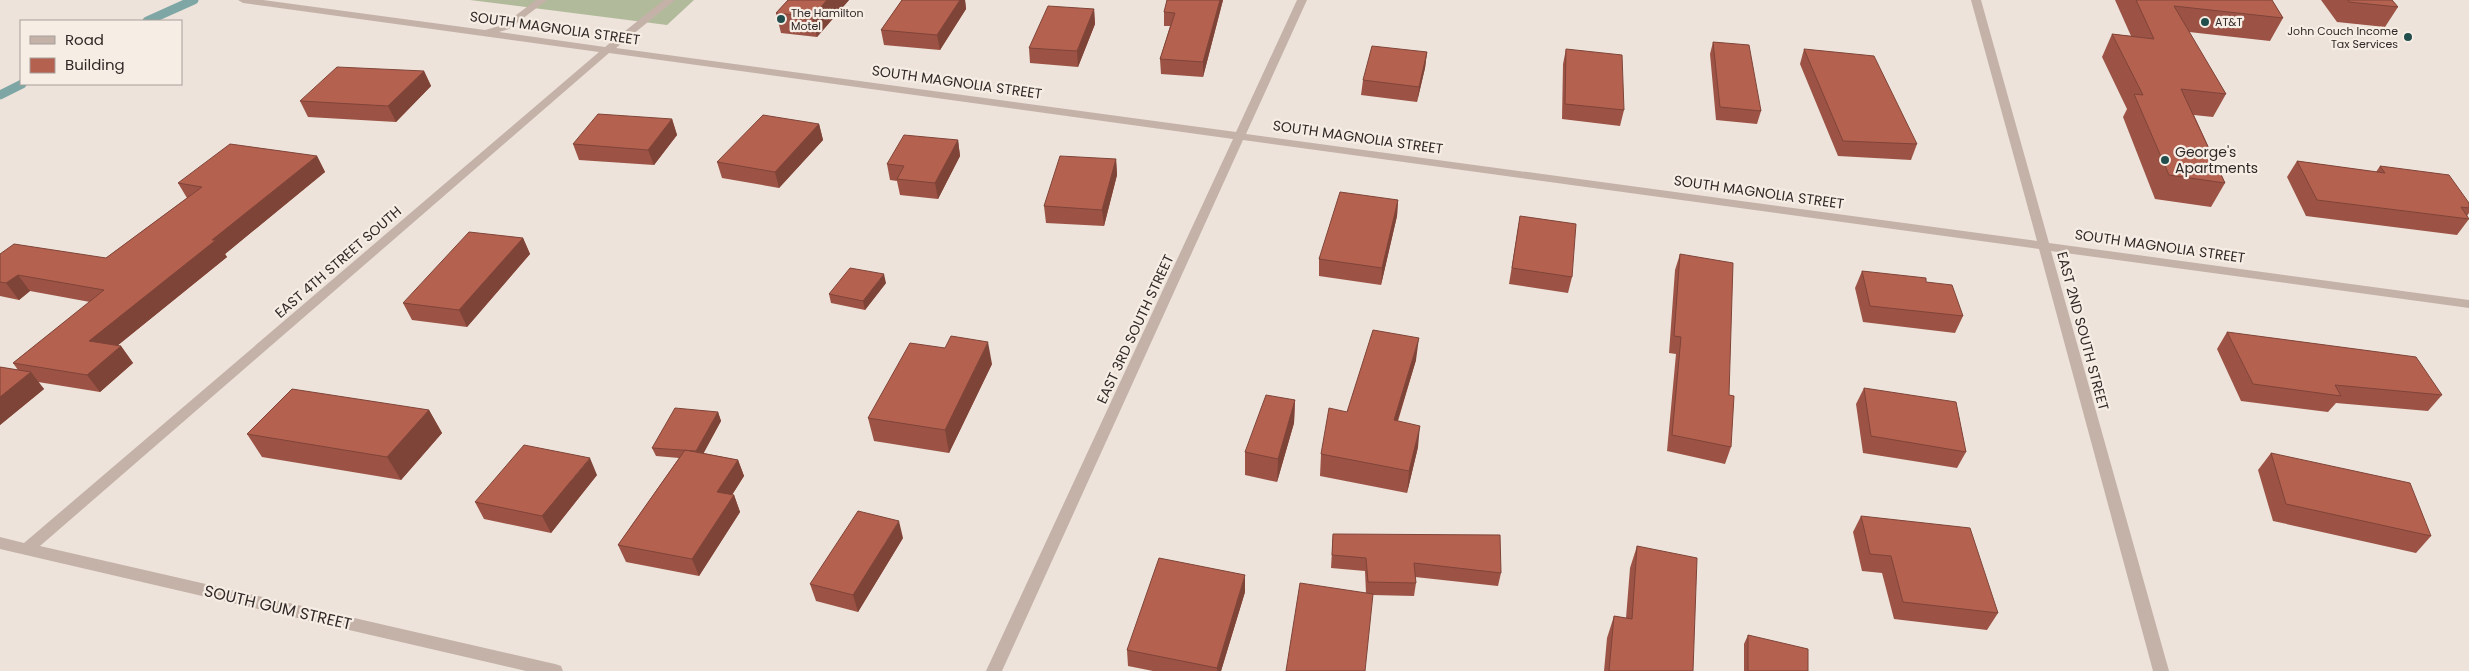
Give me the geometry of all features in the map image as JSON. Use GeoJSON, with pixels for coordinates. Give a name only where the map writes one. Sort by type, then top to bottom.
{"type":"FeatureCollection","features":[{"type":"Feature","properties":{"kind":"street","name":"SOUTH MAGNOLIA STREET"},"geometry":{"type":"LineString","coordinates":[[242,0],[2469,304]]}},
{"type":"Feature","properties":{"kind":"street"},"geometry":{"type":"LineString","coordinates":[[485,33],[506,26],[542,0]]}},
{"type":"Feature","properties":{"kind":"street","name":"EAST 4TH STREET SOUTH"},"geometry":{"type":"LineString","coordinates":[[27,549],[607,50],[670,0]]}},
{"type":"Feature","properties":{"kind":"street","name":"EAST 3RD SOUTH STREET"},"geometry":{"type":"LineString","coordinates":[[994,671],[1302,0]]}},
{"type":"Feature","properties":{"kind":"street","name":"EAST 2ND SOUTH STREET"},"geometry":{"type":"LineString","coordinates":[[1976,0],[2161,671]]}},
{"type":"Feature","properties":{"kind":"street","name":"SOUTH GUM STREET"},"geometry":{"type":"LineString","coordinates":[[0,543],[555,671]]}},
{"type":"Feature","properties":{"kind":"green space"},"geometry":{"type":"Polygon","coordinates":[[[470,0],[694,0],[667,25],[470,0]]]}},
{"type":"Feature","properties":{"kind":"building"},"geometry":{"type":"Polygon","coordinates":[[[788,0],[827,0],[812,17],[776,13],[788,0]]]}},
{"type":"Feature","properties":{"kind":"building"},"geometry":{"type":"Polygon","coordinates":[[[902,0],[960,0],[937,35],[881,30],[902,0]]]}},
{"type":"Feature","properties":{"kind":"building"},"geometry":{"type":"Polygon","coordinates":[[[1167,0],[1220,0],[1203,62],[1160,59],[1175,13],[1164,12],[1167,0]]]}},
{"type":"Feature","properties":{"kind":"building"},"geometry":{"type":"Polygon","coordinates":[[[2136,0],[2272,0],[2283,18],[2174,6],[2226,94],[2181,89],[2225,183],[2169,175],[2134,94],[2143,95],[2112,34],[2154,39],[2136,0]]]}},
{"type":"Feature","properties":{"kind":"building"},"geometry":{"type":"Polygon","coordinates":[[[2348,0],[2392,0],[2398,7],[2349,2],[2348,0]]]}},
{"type":"Feature","properties":{"kind":"building"},"geometry":{"type":"Polygon","coordinates":[[[1048,6],[1094,9],[1077,51],[1029,48],[1048,6]]]}},
{"type":"Feature","properties":{"kind":"building"},"geometry":{"type":"Polygon","coordinates":[[[1713,42],[1749,45],[1761,111],[1720,107],[1713,42]]]}},
{"type":"Feature","properties":{"kind":"building"},"geometry":{"type":"Polygon","coordinates":[[[1372,46],[1427,52],[1419,87],[1363,80],[1372,46]]]}},
{"type":"Feature","properties":{"kind":"building"},"geometry":{"type":"Polygon","coordinates":[[[1566,49],[1622,55],[1624,110],[1565,104],[1566,49]]]}},
{"type":"Feature","properties":{"kind":"building"},"geometry":{"type":"Polygon","coordinates":[[[1804,49],[1874,56],[1917,144],[1843,141],[1804,49]]]}},
{"type":"Feature","properties":{"kind":"building"},"geometry":{"type":"Polygon","coordinates":[[[337,67],[424,71],[388,106],[300,101],[337,67]]]}},
{"type":"Feature","properties":{"kind":"building"},"geometry":{"type":"Polygon","coordinates":[[[598,114],[672,119],[648,150],[573,144],[598,114]]]}},
{"type":"Feature","properties":{"kind":"building"},"geometry":{"type":"Polygon","coordinates":[[[763,115],[819,124],[775,172],[717,162],[763,115]]]}},
{"type":"Feature","properties":{"kind":"building"},"geometry":{"type":"Polygon","coordinates":[[[904,135],[958,140],[935,183],[897,179],[904,166],[887,164],[904,135]]]}},
{"type":"Feature","properties":{"kind":"building"},"geometry":{"type":"Polygon","coordinates":[[[230,144],[317,156],[212,240],[216,240],[89,341],[121,346],[87,375],[13,363],[104,290],[18,275],[6,283],[0,282],[0,254],[14,244],[106,258],[202,187],[178,183],[230,144]]]}},
{"type":"Feature","properties":{"kind":"building"},"geometry":{"type":"Polygon","coordinates":[[[1060,156],[1116,159],[1102,210],[1044,206],[1060,156]]]}},
{"type":"Feature","properties":{"kind":"building"},"geometry":{"type":"Polygon","coordinates":[[[2297,161],[2385,173],[2380,166],[2449,175],[2469,203],[2469,208],[2461,207],[2469,219],[2317,200],[2297,161]]]}},
{"type":"Feature","properties":{"kind":"building"},"geometry":{"type":"Polygon","coordinates":[[[1340,192],[1398,200],[1382,268],[1319,259],[1340,192]]]}},
{"type":"Feature","properties":{"kind":"building"},"geometry":{"type":"Polygon","coordinates":[[[1520,216],[1576,224],[1572,277],[1512,268],[1520,216]]]}},
{"type":"Feature","properties":{"kind":"building"},"geometry":{"type":"Polygon","coordinates":[[[469,232],[523,238],[459,310],[403,303],[469,232]]]}},
{"type":"Feature","properties":{"kind":"building"},"geometry":{"type":"Polygon","coordinates":[[[1680,254],[1733,263],[1729,395],[1734,396],[1731,447],[1672,435],[1681,337],[1674,336],[1680,254]]]}},
{"type":"Feature","properties":{"kind":"building"},"geometry":{"type":"Polygon","coordinates":[[[850,268],[884,274],[863,301],[829,294],[850,268]]]}},
{"type":"Feature","properties":{"kind":"building"},"geometry":{"type":"Polygon","coordinates":[[[1862,271],[1926,278],[1926,282],[1952,285],[1963,316],[1870,306],[1862,271]]]}},
{"type":"Feature","properties":{"kind":"building"},"geometry":{"type":"Polygon","coordinates":[[[1373,330],[1419,338],[1394,420],[1420,426],[1409,471],[1321,454],[1329,408],[1347,412],[1373,330]]]}},
{"type":"Feature","properties":{"kind":"building"},"geometry":{"type":"Polygon","coordinates":[[[2227,332],[2416,357],[2442,395],[2335,385],[2341,396],[2253,384],[2227,332]]]}},
{"type":"Feature","properties":{"kind":"building"},"geometry":{"type":"Polygon","coordinates":[[[951,336],[988,342],[945,430],[868,418],[910,343],[945,348],[951,336]]]}},
{"type":"Feature","properties":{"kind":"building"},"geometry":{"type":"Polygon","coordinates":[[[0,367],[31,372],[0,397],[0,367]]]}},
{"type":"Feature","properties":{"kind":"building"},"geometry":{"type":"Polygon","coordinates":[[[1864,388],[1956,402],[1966,452],[1871,436],[1864,388]]]}},
{"type":"Feature","properties":{"kind":"building"},"geometry":{"type":"Polygon","coordinates":[[[292,389],[429,410],[387,457],[247,434],[292,389]]]}},
{"type":"Feature","properties":{"kind":"building"},"geometry":{"type":"Polygon","coordinates":[[[1266,395],[1295,400],[1278,459],[1245,452],[1266,395]]]}},
{"type":"Feature","properties":{"kind":"building"},"geometry":{"type":"Polygon","coordinates":[[[675,408],[718,412],[696,451],[652,448],[675,408]]]}},
{"type":"Feature","properties":{"kind":"building"},"geometry":{"type":"Polygon","coordinates":[[[524,445],[590,458],[542,516],[475,502],[524,445]]]}},
{"type":"Feature","properties":{"kind":"building"},"geometry":{"type":"Polygon","coordinates":[[[685,450],[738,460],[717,492],[734,495],[692,559],[618,545],[685,450]]]}},
{"type":"Feature","properties":{"kind":"building"},"geometry":{"type":"Polygon","coordinates":[[[2271,453],[2410,483],[2431,536],[2286,504],[2271,453]]]}},
{"type":"Feature","properties":{"kind":"building"},"geometry":{"type":"Polygon","coordinates":[[[858,511],[899,521],[853,595],[810,584],[858,511]]]}},
{"type":"Feature","properties":{"kind":"building"},"geometry":{"type":"Polygon","coordinates":[[[1861,516],[1970,528],[1998,613],[1903,602],[1891,556],[1870,554],[1861,516]]]}},
{"type":"Feature","properties":{"kind":"building"},"geometry":{"type":"Polygon","coordinates":[[[1333,534],[1500,535],[1501,573],[1414,563],[1416,583],[1368,582],[1366,558],[1332,555],[1333,534]]]}},
{"type":"Feature","properties":{"kind":"building"},"geometry":{"type":"Polygon","coordinates":[[[1637,546],[1697,558],[1693,671],[1609,671],[1614,616],[1632,619],[1637,546]]]}},
{"type":"Feature","properties":{"kind":"building"},"geometry":{"type":"Polygon","coordinates":[[[1159,558],[1245,575],[1217,668],[1127,650],[1159,558]]]}},
{"type":"Feature","properties":{"kind":"building"},"geometry":{"type":"Polygon","coordinates":[[[1300,583],[1373,594],[1365,671],[1286,671],[1300,583]]]}},
{"type":"Feature","properties":{"kind":"building"},"geometry":{"type":"Polygon","coordinates":[[[1748,635],[1808,649],[1808,671],[1748,671],[1748,635]]]}},
{"type":"Feature","properties":{"kind":"waterway"},"geometry":{"type":"LineString","coordinates":[[149,20],[194,0]]}},
{"type":"Feature","properties":{"kind":"waterway"},"geometry":{"type":"LineString","coordinates":[[0,95],[20,85]]}},
{"type":"Feature","properties":{"kind":"place","name":"The Hamilton Motel"},"geometry":{"type":"Point","coordinates":[781,19]}},
{"type":"Feature","properties":{"kind":"place","name":"AT&T"},"geometry":{"type":"Point","coordinates":[2205,22]}},
{"type":"Feature","properties":{"kind":"place","name":"John Couch Income Tax Services"},"geometry":{"type":"Point","coordinates":[2408,37]}},
{"type":"Feature","properties":{"kind":"place","name":"George's Apartments"},"geometry":{"type":"Point","coordinates":[2165,160]}}]}
